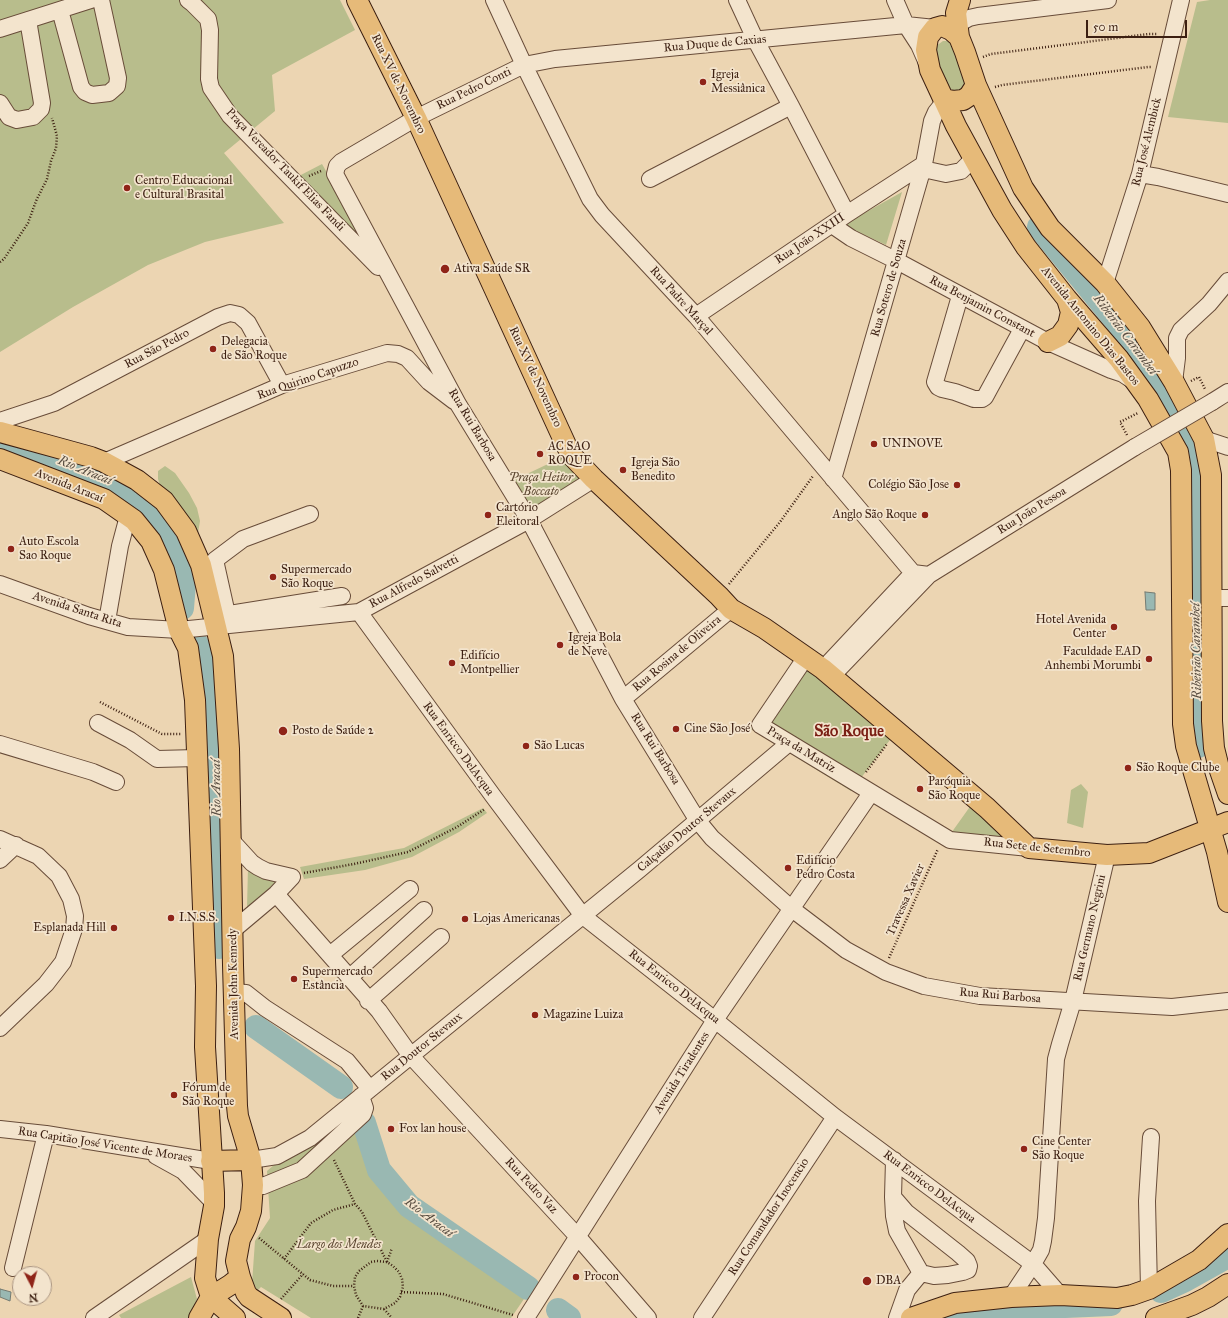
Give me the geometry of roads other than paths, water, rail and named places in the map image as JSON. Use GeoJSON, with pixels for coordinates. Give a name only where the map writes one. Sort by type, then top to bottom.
{"type":"FeatureCollection","features":[{"type":"Feature","properties":{"kind":"main road","name":"Rua XV de Novembro"},"geometry":{"type":"LineString","coordinates":[[357,0],[416,118],[566,445],[573,457],[594,479],[725,602],[828,672],[987,808],[1030,848]]}},
{"type":"Feature","properties":{"kind":"main road"},"geometry":{"type":"LineString","coordinates":[[952,21],[978,89],[1024,188],[1050,228],[1105,283],[1140,327],[1175,385],[1204,439],[1211,475],[1220,598],[1212,722],[1214,748],[1228,794]]}},
{"type":"Feature","properties":{"kind":"main road","name":"Avenida Antonino Dias Bastos"},"geometry":{"type":"LineString","coordinates":[[952,21],[930,34],[927,42],[927,56],[930,70],[956,126],[1002,210],[1026,247],[1067,299],[1119,358],[1152,406],[1178,452],[1181,470],[1183,724],[1186,746],[1219,825],[1217,852],[1228,902]]}},
{"type":"Feature","properties":{"kind":"main road"},"geometry":{"type":"LineString","coordinates":[[944,99],[953,101],[963,100],[978,89]]}},
{"type":"Feature","properties":{"kind":"main road"},"geometry":{"type":"LineString","coordinates":[[1048,342],[1060,336],[1068,325],[1071,312],[1067,299]]}},
{"type":"Feature","properties":{"kind":"main road"},"geometry":{"type":"LineString","coordinates":[[0,432],[76,452],[104,462],[137,480],[164,501],[186,532],[201,565],[216,621]]}},
{"type":"Feature","properties":{"kind":"main road","name":"Avenida Aracaí"},"geometry":{"type":"LineString","coordinates":[[0,459],[104,499],[134,520],[151,541],[164,570],[181,630]]}},
{"type":"Feature","properties":{"kind":"main road","name":"Avenida John Kennedy"},"geometry":{"type":"LineString","coordinates":[[216,621],[223,656],[229,749],[237,1106],[238,1116],[251,1160],[253,1185],[251,1211],[240,1239],[236,1261],[246,1293],[249,1297],[276,1315]]}},
{"type":"Feature","properties":{"kind":"main road"},"geometry":{"type":"LineString","coordinates":[[181,630],[188,648],[192,668],[196,733],[205,965],[205,1047],[214,1203],[212,1224],[208,1239],[205,1278],[211,1297],[234,1318]]}},
{"type":"Feature","properties":{"kind":"main road","name":"Rua Sete de Setembro"},"geometry":{"type":"LineString","coordinates":[[1030,848],[1107,856],[1148,853],[1219,825]]}},
{"type":"Feature","properties":{"kind":"main road"},"geometry":{"type":"LineString","coordinates":[[205,965],[233,965]]}},
{"type":"Feature","properties":{"kind":"main road"},"geometry":{"type":"LineString","coordinates":[[211,1160],[251,1160]]}},
{"type":"Feature","properties":{"kind":"main road"},"geometry":{"type":"LineString","coordinates":[[911,1318],[955,1303],[1060,1295],[1117,1298],[1132,1295],[1149,1289],[1199,1260],[1228,1234]]}},
{"type":"Feature","properties":{"kind":"main road"},"geometry":{"type":"LineString","coordinates":[[198,1318],[211,1297],[240,1277]]}},
{"type":"Feature","properties":{"kind":"main road"},"geometry":{"type":"LineString","coordinates":[[1156,1318],[1192,1305],[1228,1284]]}},
{"type":"Feature","properties":{"kind":"street"},"geometry":{"type":"LineString","coordinates":[[0,29],[91,0]]}},
{"type":"Feature","properties":{"kind":"street"},"geometry":{"type":"LineString","coordinates":[[60,10],[81,87],[85,92],[92,95],[109,93],[117,86],[118,78],[101,0]]}},
{"type":"Feature","properties":{"kind":"street","name":"Praça Vereador Taukif Elias Fandi"},"geometry":{"type":"LineString","coordinates":[[188,0],[208,19],[210,30],[209,79],[211,88],[230,116],[370,259],[394,286]]}},
{"type":"Feature","properties":{"kind":"street","name":"Rua Padre Marçal"},"geometry":{"type":"LineString","coordinates":[[494,0],[590,199],[602,215],[696,316],[833,478],[921,574]]}},
{"type":"Feature","properties":{"kind":"street"},"geometry":{"type":"LineString","coordinates":[[737,0],[756,41],[847,214]]}},
{"type":"Feature","properties":{"kind":"street"},"geometry":{"type":"LineString","coordinates":[[895,0],[906,26],[919,45],[930,70]]}},
{"type":"Feature","properties":{"kind":"street","name":"Rua Duque de Caxias"},"geometry":{"type":"LineString","coordinates":[[524,64],[555,59],[756,41],[952,21],[978,16],[1108,0]]}},
{"type":"Feature","properties":{"kind":"street","name":"Rua José Alembick"},"geometry":{"type":"LineString","coordinates":[[1105,283],[1140,174],[1181,0]]}},
{"type":"Feature","properties":{"kind":"street"},"geometry":{"type":"LineString","coordinates":[[0,103],[9,117],[17,120],[33,117],[41,109],[42,103],[28,20]]}},
{"type":"Feature","properties":{"kind":"street","name":"Rua Pedro Conti"},"geometry":{"type":"LineString","coordinates":[[341,162],[416,118],[524,64]]}},
{"type":"Feature","properties":{"kind":"street","name":"Rua Sotero de Souza"},"geometry":{"type":"LineString","coordinates":[[833,478],[924,166],[932,121],[944,99]]}},
{"type":"Feature","properties":{"kind":"street"},"geometry":{"type":"LineString","coordinates":[[650,179],[791,106]]}},
{"type":"Feature","properties":{"kind":"street"},"geometry":{"type":"LineString","coordinates":[[924,166],[946,174],[961,171],[974,158]]}},
{"type":"Feature","properties":{"kind":"street","name":"Rua Rui Barbosa"},"geometry":{"type":"LineString","coordinates":[[341,162],[335,170],[337,178],[458,404],[529,520],[624,699],[698,821],[712,838],[792,909],[846,950],[884,971],[924,986],[980,996],[1172,1007],[1228,1001]]}},
{"type":"Feature","properties":{"kind":"street","name":"Rua João XXIII"},"geometry":{"type":"LineString","coordinates":[[696,316],[832,226],[847,214],[924,166]]}},
{"type":"Feature","properties":{"kind":"street"},"geometry":{"type":"LineString","coordinates":[[1140,174],[1228,194]]}},
{"type":"Feature","properties":{"kind":"street","name":"Rua Benjamin Constant"},"geometry":{"type":"LineString","coordinates":[[832,226],[851,238],[897,261],[1022,329],[1048,342],[1123,374],[1136,382]]}},
{"type":"Feature","properties":{"kind":"street"},"geometry":{"type":"LineString","coordinates":[[1175,385],[1177,338],[1180,330],[1209,304],[1228,280]]}},
{"type":"Feature","properties":{"kind":"street"},"geometry":{"type":"LineString","coordinates":[[960,296],[935,382],[938,387],[974,400],[985,397],[1022,329]]}},
{"type":"Feature","properties":{"kind":"street","name":"Rua São Pedro"},"geometry":{"type":"LineString","coordinates":[[0,421],[54,403],[218,317],[230,313],[239,315],[248,323],[282,385]]}},
{"type":"Feature","properties":{"kind":"street","name":"Rua Quirino Capuzzo"},"geometry":{"type":"LineString","coordinates":[[104,462],[282,385],[387,353],[398,354],[407,358],[429,382],[458,404]]}},
{"type":"Feature","properties":{"kind":"street","name":"Rua João Pessoa"},"geometry":{"type":"LineString","coordinates":[[828,672],[921,574],[1228,392]]}},
{"type":"Feature","properties":{"kind":"street"},"geometry":{"type":"LineString","coordinates":[[1204,439],[1228,447]]}},
{"type":"Feature","properties":{"kind":"street","name":"Rua Alfredo Salvetti"},"geometry":{"type":"LineString","coordinates":[[216,621],[359,612],[529,520],[594,479]]}},
{"type":"Feature","properties":{"kind":"street"},"geometry":{"type":"LineString","coordinates":[[310,514],[243,539],[215,560],[216,621],[342,596]]}},
{"type":"Feature","properties":{"kind":"street"},"geometry":{"type":"LineString","coordinates":[[107,621],[120,546],[128,516]]}},
{"type":"Feature","properties":{"kind":"street","name":"Avenida Santa Rita"},"geometry":{"type":"LineString","coordinates":[[0,584],[88,616],[128,628],[181,630],[216,621]]}},
{"type":"Feature","properties":{"kind":"street","name":"Rua Rosina de Oliveira"},"geometry":{"type":"LineString","coordinates":[[624,699],[725,602]]}},
{"type":"Feature","properties":{"kind":"street","name":"Rua Enricco DelAcqua"},"geometry":{"type":"LineString","coordinates":[[359,612],[497,802],[583,916],[835,1117],[1033,1264],[1060,1295]]}},
{"type":"Feature","properties":{"kind":"street","name":"Praça da Matriz"},"geometry":{"type":"LineString","coordinates":[[806,657],[760,725],[871,792]]}},
{"type":"Feature","properties":{"kind":"street"},"geometry":{"type":"LineString","coordinates":[[98,723],[130,740],[157,759],[197,758]]}},
{"type":"Feature","properties":{"kind":"street","name":"Calçadão Doutor Stevaux"},"geometry":{"type":"LineString","coordinates":[[583,916],[790,743]]}},
{"type":"Feature","properties":{"kind":"street"},"geometry":{"type":"LineString","coordinates":[[0,744],[93,772],[116,782]]}},
{"type":"Feature","properties":{"kind":"street","name":"Rua Sete de Setembro"},"geometry":{"type":"LineString","coordinates":[[871,792],[950,840],[1030,848]]}},
{"type":"Feature","properties":{"kind":"street","name":"Avenida Tiradentes"},"geometry":{"type":"LineString","coordinates":[[521,1317],[578,1237],[715,1020],[871,792]]}},
{"type":"Feature","properties":{"kind":"street"},"geometry":{"type":"LineString","coordinates":[[0,839],[38,856],[59,876],[71,899],[75,916],[74,929],[63,962],[46,984],[0,1028]]}},
{"type":"Feature","properties":{"kind":"street"},"geometry":{"type":"LineString","coordinates":[[231,840],[252,863],[258,867],[266,871],[292,877],[276,894],[232,931]]}},
{"type":"Feature","properties":{"kind":"street"},"geometry":{"type":"LineString","coordinates":[[0,860],[16,845]]}},
{"type":"Feature","properties":{"kind":"street","name":"Rua Germano Negrini"},"geometry":{"type":"LineString","coordinates":[[1011,1298],[1041,1250],[1046,1218],[1056,1060],[1073,1001],[1107,856]]}},
{"type":"Feature","properties":{"kind":"street"},"geometry":{"type":"LineString","coordinates":[[330,955],[410,890]]}},
{"type":"Feature","properties":{"kind":"street","name":"Rua Pedro Vaz"},"geometry":{"type":"LineString","coordinates":[[276,894],[378,1011],[411,1056],[578,1237],[648,1318]]}},
{"type":"Feature","properties":{"kind":"street"},"geometry":{"type":"LineString","coordinates":[[350,978],[424,910]]}},
{"type":"Feature","properties":{"kind":"street","name":"Rua Doutor Stevaux"},"geometry":{"type":"LineString","coordinates":[[251,1160],[277,1156],[310,1138],[583,916]]}},
{"type":"Feature","properties":{"kind":"street"},"geometry":{"type":"LineString","coordinates":[[368,1001],[441,937]]}},
{"type":"Feature","properties":{"kind":"street"},"geometry":{"type":"LineString","coordinates":[[234,992],[246,993],[265,1008],[347,1061],[366,1093],[363,1114],[302,1170],[263,1186],[253,1185]]}},
{"type":"Feature","properties":{"kind":"street","name":"Rua Comandador Inocencio"},"geometry":{"type":"LineString","coordinates":[[702,1318],[835,1117]]}},
{"type":"Feature","properties":{"kind":"street","name":"Rua Capitão José Vicente de Moraes"},"geometry":{"type":"LineString","coordinates":[[0,1129],[46,1134],[146,1151],[211,1160]]}},
{"type":"Feature","properties":{"kind":"street"},"geometry":{"type":"LineString","coordinates":[[13,1266],[46,1134]]}},
{"type":"Feature","properties":{"kind":"street"},"geometry":{"type":"LineString","coordinates":[[1149,1289],[1147,1201],[1151,1137]]}},
{"type":"Feature","properties":{"kind":"street"},"geometry":{"type":"LineString","coordinates":[[146,1151],[183,1171],[214,1203]]}},
{"type":"Feature","properties":{"kind":"street"},"geometry":{"type":"LineString","coordinates":[[893,1197],[906,1212],[967,1261],[969,1266],[968,1270],[948,1275],[934,1276],[921,1273],[897,1231],[894,1216],[893,1197],[894,1160]]}},
{"type":"Feature","properties":{"kind":"street"},"geometry":{"type":"LineString","coordinates":[[94,1318],[208,1239]]}},
{"type":"Feature","properties":{"kind":"street"},"geometry":{"type":"LineString","coordinates":[[897,1318],[907,1290],[921,1273]]}},
{"type":"Feature","properties":{"kind":"water"},"geometry":{"type":"Polygon","coordinates":[[[1145,592],[1155,593],[1155,610],[1146,610],[1145,592]]]}},
{"type":"Feature","properties":{"kind":"water"},"geometry":{"type":"Polygon","coordinates":[[[0,1289],[11,1292],[10,1301],[0,1297],[0,1289]]]}},
{"type":"Feature","properties":{"kind":"waterway","name":"Ribeirão Carambeí"},"geometry":{"type":"LineString","coordinates":[[1039,227],[1140,350],[1168,394],[1185,426],[1192,446],[1195,470],[1198,746]]}},
{"type":"Feature","properties":{"kind":"waterway","name":"Rio Aracaí"},"geometry":{"type":"LineString","coordinates":[[10,442],[110,479],[145,500],[169,532],[185,571],[182,608]]}},
{"type":"Feature","properties":{"kind":"waterway","name":"Rio Aracaí"},"geometry":{"type":"LineString","coordinates":[[191,634],[208,664],[216,757],[219,947]]}},
{"type":"Feature","properties":{"kind":"waterway","name":"Rio Aracaí"},"geometry":{"type":"LineString","coordinates":[[256,1027],[341,1087]]}},
{"type":"Feature","properties":{"kind":"waterway","name":"Rio Aracaí"},"geometry":{"type":"LineString","coordinates":[[364,1123],[379,1170],[409,1206],[528,1288]]}},
{"type":"Feature","properties":{"kind":"waterway","name":"Ribeirão Carambeí"},"geometry":{"type":"LineString","coordinates":[[1161,1291],[1185,1280],[1228,1256]]}},
{"type":"Feature","properties":{"kind":"waterway","name":"Ribeirão Carambeí"},"geometry":{"type":"LineString","coordinates":[[936,1316],[947,1313],[997,1309],[1111,1304]]}},
{"type":"Feature","properties":{"kind":"waterway","name":"Rio Aracaí"},"geometry":{"type":"LineString","coordinates":[[558,1310],[569,1318]]}},
{"type":"Feature","properties":{"kind":"place","name":"Igreja Messiânica"},"geometry":{"type":"Point","coordinates":[703,82]}},
{"type":"Feature","properties":{"kind":"place","name":"Centro Educacional e Cultural Brasital"},"geometry":{"type":"Point","coordinates":[127,188]}},
{"type":"Feature","properties":{"kind":"place","name":"Ativa Saúde SR"},"geometry":{"type":"Point","coordinates":[445,269]}},
{"type":"Feature","properties":{"kind":"place","name":"Delegacia de São Roque"},"geometry":{"type":"Point","coordinates":[213,349]}},
{"type":"Feature","properties":{"kind":"place","name":"UNINOVE"},"geometry":{"type":"Point","coordinates":[874,444]}},
{"type":"Feature","properties":{"kind":"place","name":"AC SAO ROQUE"},"geometry":{"type":"Point","coordinates":[540,454]}},
{"type":"Feature","properties":{"kind":"place","name":"Igreja São Benedito"},"geometry":{"type":"Point","coordinates":[623,470]}},
{"type":"Feature","properties":{"kind":"place","name":"Colégio São Jose"},"geometry":{"type":"Point","coordinates":[957,485]}},
{"type":"Feature","properties":{"kind":"place","name":"Cartório Eleitoral"},"geometry":{"type":"Point","coordinates":[488,515]}},
{"type":"Feature","properties":{"kind":"place","name":"Anglo São Roque"},"geometry":{"type":"Point","coordinates":[925,515]}},
{"type":"Feature","properties":{"kind":"place","name":"Auto Escola Sao Roque"},"geometry":{"type":"Point","coordinates":[11,549]}},
{"type":"Feature","properties":{"kind":"place","name":"Supermercado São Roque"},"geometry":{"type":"Point","coordinates":[273,577]}},
{"type":"Feature","properties":{"kind":"place","name":"Hotel Avenida Center"},"geometry":{"type":"Point","coordinates":[1114,627]}},
{"type":"Feature","properties":{"kind":"place","name":"Igreja Bola de Neve"},"geometry":{"type":"Point","coordinates":[560,645]}},
{"type":"Feature","properties":{"kind":"place","name":"Faculdade EAD Anhembi Morumbi"},"geometry":{"type":"Point","coordinates":[1149,659]}},
{"type":"Feature","properties":{"kind":"place","name":"Edifício Montpellier"},"geometry":{"type":"Point","coordinates":[452,663]}},
{"type":"Feature","properties":{"kind":"place","name":"Cine São José"},"geometry":{"type":"Point","coordinates":[676,729]}},
{"type":"Feature","properties":{"kind":"place","name":"Posto de Saúde 2"},"geometry":{"type":"Point","coordinates":[283,731]}},
{"type":"Feature","properties":{"kind":"place","name":"São Lucas"},"geometry":{"type":"Point","coordinates":[526,746]}},
{"type":"Feature","properties":{"kind":"place","name":"São Roque Clube"},"geometry":{"type":"Point","coordinates":[1128,768]}},
{"type":"Feature","properties":{"kind":"place","name":"Paróquia São Roque"},"geometry":{"type":"Point","coordinates":[920,789]}},
{"type":"Feature","properties":{"kind":"place","name":"Edifício Pedro Costa"},"geometry":{"type":"Point","coordinates":[788,868]}},
{"type":"Feature","properties":{"kind":"place","name":"I.N.S.S."},"geometry":{"type":"Point","coordinates":[171,918]}},
{"type":"Feature","properties":{"kind":"place","name":"Lojas Americanas"},"geometry":{"type":"Point","coordinates":[465,919]}},
{"type":"Feature","properties":{"kind":"place","name":"Esplanada Hill"},"geometry":{"type":"Point","coordinates":[114,928]}},
{"type":"Feature","properties":{"kind":"place","name":"Supermercado Estância"},"geometry":{"type":"Point","coordinates":[294,979]}},
{"type":"Feature","properties":{"kind":"place","name":"Magazine Luiza"},"geometry":{"type":"Point","coordinates":[535,1015]}},
{"type":"Feature","properties":{"kind":"place","name":"Fórum de São Roque"},"geometry":{"type":"Point","coordinates":[174,1095]}},
{"type":"Feature","properties":{"kind":"place","name":"Fox lan house"},"geometry":{"type":"Point","coordinates":[391,1129]}},
{"type":"Feature","properties":{"kind":"place","name":"Cine Center São Roque"},"geometry":{"type":"Point","coordinates":[1024,1149]}},
{"type":"Feature","properties":{"kind":"place","name":"Procon"},"geometry":{"type":"Point","coordinates":[576,1277]}},
{"type":"Feature","properties":{"kind":"place","name":"DBA"},"geometry":{"type":"Point","coordinates":[867,1281]}},
{"type":"Feature","properties":{"kind":"district","name":"São Roque"},"geometry":{"type":"Point","coordinates":[849,732]}},
{"type":"Feature","properties":{"kind":"park label","name":"Praça Heitor Boccato"},"geometry":{"type":"Point","coordinates":[541,485]}},
{"type":"Feature","properties":{"kind":"park label","name":"Largo dos Mendes"},"geometry":{"type":"Point","coordinates":[339,1245]}}]}
